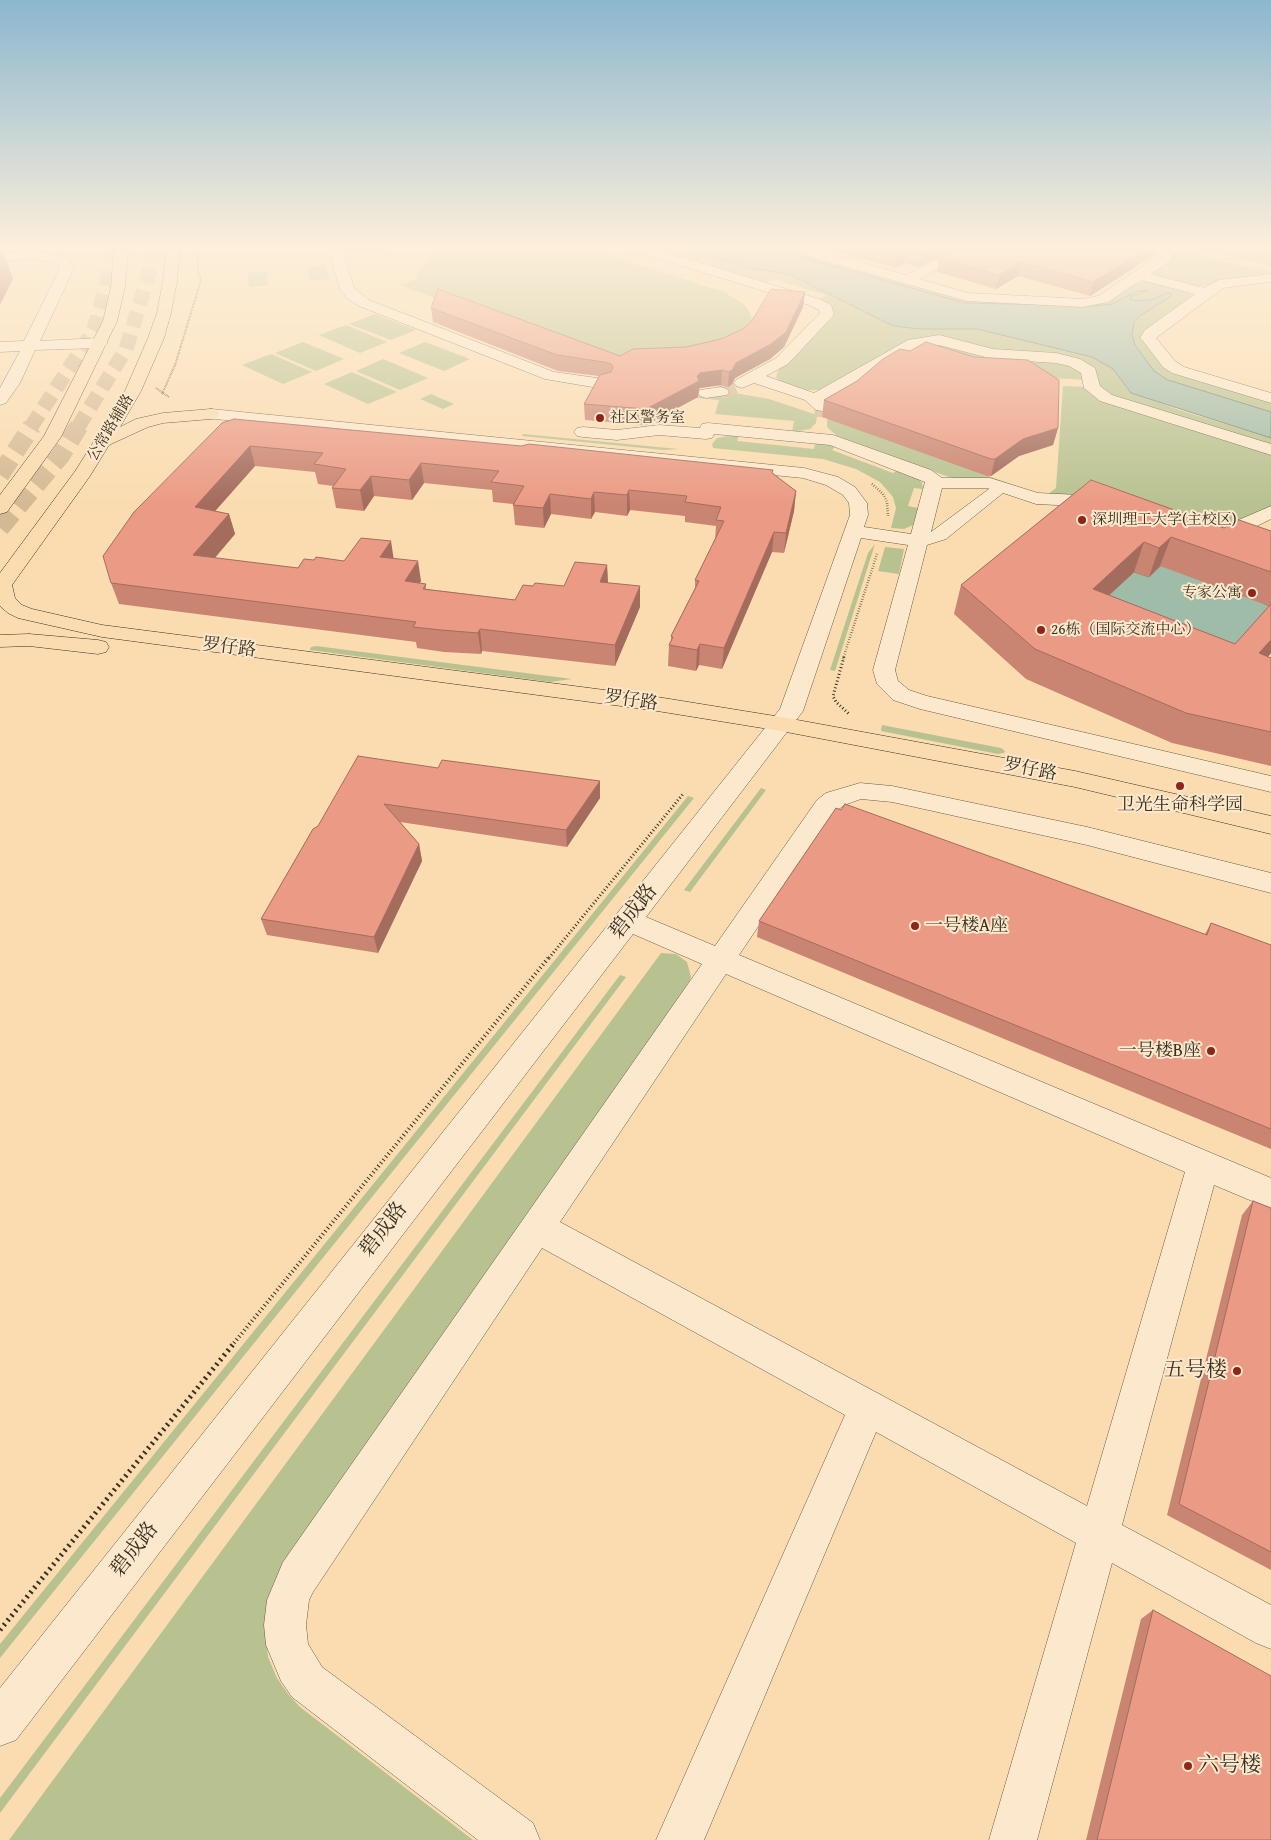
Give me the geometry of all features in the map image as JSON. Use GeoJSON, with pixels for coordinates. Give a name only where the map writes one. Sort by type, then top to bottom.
{"type":"FeatureCollection","features":[{"type":"Feature","properties":{"kind":"main road"},"geometry":{"type":"LineString","coordinates":[[0,508],[52,437],[105,333]]}},
{"type":"Feature","properties":{"kind":"main road","name":"公常路辅路"},"geometry":{"type":"LineString","coordinates":[[1,586],[84,472],[137,383],[158,333]]}},
{"type":"Feature","properties":{"kind":"main road"},"geometry":{"type":"LineString","coordinates":[[137,383],[140,392],[211,414]]}},
{"type":"Feature","properties":{"kind":"main road"},"geometry":{"type":"LineString","coordinates":[[103,441],[142,423],[163,418],[211,414]]}},
{"type":"Feature","properties":{"kind":"main road","name":"罗仔路"},"geometry":{"type":"LineString","coordinates":[[1,586],[4,600],[25,614],[102,631],[641,702],[1271,844]]}},
{"type":"Feature","properties":{"kind":"main road","name":"罗仔路"},"geometry":{"type":"LineString","coordinates":[[0,641],[29,640],[52,642],[636,718],[776,731],[1075,779],[1271,825]]}},
{"type":"Feature","properties":{"kind":"street"},"geometry":{"type":"LineString","coordinates":[[0,400],[12,383],[37,333]]}},
{"type":"Feature","properties":{"kind":"street"},"geometry":{"type":"LineString","coordinates":[[441,333],[551,376],[604,384]]}},
{"type":"Feature","properties":{"kind":"street"},"geometry":{"type":"LineString","coordinates":[[808,333],[782,361],[748,380],[820,407]]}},
{"type":"Feature","properties":{"kind":"street"},"geometry":{"type":"LineString","coordinates":[[1151,333],[1149,341],[1169,364],[1178,370],[1271,398]]}},
{"type":"Feature","properties":{"kind":"street"},"geometry":{"type":"LineString","coordinates":[[820,407],[913,343],[939,340],[997,354],[1060,358],[1074,362],[1089,371],[1092,388],[1106,398],[1271,450]]}},
{"type":"Feature","properties":{"kind":"street"},"geometry":{"type":"LineString","coordinates":[[0,347],[100,343]]}},
{"type":"Feature","properties":{"kind":"street"},"geometry":{"type":"LineString","coordinates":[[818,438],[820,407]]}},
{"type":"Feature","properties":{"kind":"street","name":"碧成路"},"geometry":{"type":"LineString","coordinates":[[0,1724],[792,711],[859,515],[858,503],[849,490],[832,481],[804,473],[211,414]]}},
{"type":"Feature","properties":{"kind":"street"},"geometry":{"type":"LineString","coordinates":[[696,462],[709,427]]}},
{"type":"Feature","properties":{"kind":"street"},"geometry":{"type":"LineString","coordinates":[[583,432],[625,434],[709,427],[818,438],[837,442],[934,478],[935,483],[884,670],[886,680],[896,691],[920,702],[1271,784]]}},
{"type":"Feature","properties":{"kind":"street"},"geometry":{"type":"LineString","coordinates":[[935,483],[990,483],[1036,498],[1085,502],[1121,515]]}},
{"type":"Feature","properties":{"kind":"street"},"geometry":{"type":"LineString","coordinates":[[853,531],[920,540],[930,539],[939,535],[994,493]]}},
{"type":"Feature","properties":{"kind":"street"},"geometry":{"type":"LineString","coordinates":[[1197,538],[1214,538],[1224,535],[1271,512]]}},
{"type":"Feature","properties":{"kind":"street"},"geometry":{"type":"LineString","coordinates":[[516,1840],[307,1682],[296,1666],[287,1646],[288,1600],[298,1577],[314,1552],[821,815],[835,799],[860,791],[892,794],[1087,836],[1271,882]]}},
{"type":"Feature","properties":{"kind":"street"},"geometry":{"type":"LineString","coordinates":[[628,920],[1271,1194]]}},
{"type":"Feature","properties":{"kind":"street"},"geometry":{"type":"LineString","coordinates":[[1013,1840],[1203,1166]]}},
{"type":"Feature","properties":{"kind":"street"},"geometry":{"type":"LineString","coordinates":[[537,1227],[1271,1628]]}},
{"type":"Feature","properties":{"kind":"street"},"geometry":{"type":"LineString","coordinates":[[680,1840],[867,1408]]}},
{"type":"Feature","properties":{"kind":"path"},"geometry":{"type":"LineString","coordinates":[[157,398],[175,365],[185,333]]}},
{"type":"Feature","properties":{"kind":"path"},"geometry":{"type":"LineString","coordinates":[[840,671],[877,552]]}},
{"type":"Feature","properties":{"kind":"path"},"geometry":{"type":"LineString","coordinates":[[0,1630],[683,794]]}},
{"type":"Feature","properties":{"kind":"green space"},"geometry":{"type":"Polygon","coordinates":[[[325,333],[365,333],[387,342],[360,353],[319,335],[325,333]]]}},
{"type":"Feature","properties":{"kind":"green space"},"geometry":{"type":"Polygon","coordinates":[[[372,333],[409,333],[391,340],[372,333]]]}},
{"type":"Feature","properties":{"kind":"green space"},"geometry":{"type":"Polygon","coordinates":[[[529,333],[746,333],[742,339],[607,362],[529,333]]]}},
{"type":"Feature","properties":{"kind":"green space"},"geometry":{"type":"Polygon","coordinates":[[[814,333],[993,333],[1092,357],[1113,369],[1128,390],[1179,410],[1271,438],[1271,447],[1101,393],[1093,369],[997,352],[934,338],[820,390],[805,390],[781,383],[776,377],[778,371],[814,333]]]}},
{"type":"Feature","properties":{"kind":"green space"},"geometry":{"type":"Polygon","coordinates":[[[1133,333],[1147,333],[1166,365],[1271,400],[1271,412],[1174,383],[1154,371],[1134,343],[1133,333]]]}},
{"type":"Feature","properties":{"kind":"green space"},"geometry":{"type":"Polygon","coordinates":[[[303,342],[344,359],[316,371],[275,353],[303,342]]]}},
{"type":"Feature","properties":{"kind":"green space"},"geometry":{"type":"Polygon","coordinates":[[[425,342],[470,359],[444,371],[399,353],[425,342]]]}},
{"type":"Feature","properties":{"kind":"green space"},"geometry":{"type":"Polygon","coordinates":[[[923,342],[1056,360],[1079,366],[1086,380],[970,373],[906,350],[923,342]]]}},
{"type":"Feature","properties":{"kind":"green space"},"geometry":{"type":"Polygon","coordinates":[[[271,354],[312,372],[283,384],[242,365],[271,354]]]}},
{"type":"Feature","properties":{"kind":"green space"},"geometry":{"type":"Polygon","coordinates":[[[383,359],[428,378],[400,390],[356,371],[383,359]]]}},
{"type":"Feature","properties":{"kind":"green space"},"geometry":{"type":"Polygon","coordinates":[[[352,372],[397,392],[368,404],[324,384],[352,372]]]}},
{"type":"Feature","properties":{"kind":"green space"},"geometry":{"type":"Polygon","coordinates":[[[1063,386],[1087,387],[1271,452],[1271,508],[1222,531],[1044,497],[1056,488],[1063,386]]]}},
{"type":"Feature","properties":{"kind":"green space"},"geometry":{"type":"Polygon","coordinates":[[[729,392],[769,399],[817,415],[816,423],[810,429],[792,432],[794,421],[715,414],[719,400],[696,398],[702,395],[729,392]]]}},
{"type":"Feature","properties":{"kind":"green space"},"geometry":{"type":"Polygon","coordinates":[[[431,394],[454,404],[443,409],[420,399],[431,394]]]}},
{"type":"Feature","properties":{"kind":"green space"},"geometry":{"type":"Polygon","coordinates":[[[827,418],[1030,491],[949,477],[837,436],[827,427],[827,418]]]}},
{"type":"Feature","properties":{"kind":"green space"},"geometry":{"type":"Polygon","coordinates":[[[523,434],[678,449],[664,450],[522,436],[523,434]]]}},
{"type":"Feature","properties":{"kind":"green space"},"geometry":{"type":"Polygon","coordinates":[[[739,435],[737,441],[814,449],[815,442],[836,446],[832,450],[893,473],[899,469],[918,478],[922,483],[923,489],[914,488],[908,506],[918,508],[913,525],[904,529],[891,528],[896,508],[893,497],[880,482],[856,469],[823,459],[713,448],[712,444],[717,438],[739,435]]]}},
{"type":"Feature","properties":{"kind":"green space"},"geometry":{"type":"Polygon","coordinates":[[[875,544],[835,671],[830,670],[868,553],[875,544]]]}},
{"type":"Feature","properties":{"kind":"green space"},"geometry":{"type":"Polygon","coordinates":[[[885,547],[904,549],[899,574],[878,571],[885,547]]]}},
{"type":"Feature","properties":{"kind":"green space"},"geometry":{"type":"Polygon","coordinates":[[[316,646],[572,679],[550,682],[310,650],[311,647],[316,646]]]}},
{"type":"Feature","properties":{"kind":"green space"},"geometry":{"type":"Polygon","coordinates":[[[882,725],[1001,748],[1005,751],[998,754],[881,731],[882,725]]]}},
{"type":"Feature","properties":{"kind":"green space"},"geometry":{"type":"Polygon","coordinates":[[[761,788],[766,790],[690,892],[684,890],[761,788]]]}},
{"type":"Feature","properties":{"kind":"green space"},"geometry":{"type":"Polygon","coordinates":[[[688,796],[694,798],[0,1658],[0,1644],[688,796]]]}},
{"type":"Feature","properties":{"kind":"green space"},"geometry":{"type":"Polygon","coordinates":[[[661,953],[676,954],[687,962],[691,977],[688,986],[266,1636],[268,1657],[277,1678],[300,1707],[473,1840],[9,1840],[661,953]]]}},
{"type":"Feature","properties":{"kind":"green space"},"geometry":{"type":"Polygon","coordinates":[[[620,975],[626,977],[0,1813],[0,1798],[620,975]]]}},
{"type":"Feature","properties":{"kind":"shaded area"},"geometry":{"type":"Polygon","coordinates":[[[993,333],[1132,333],[1135,345],[1154,371],[1168,380],[1271,412],[1271,438],[1131,393],[1113,369],[1092,357],[993,333]]]}},
{"type":"Feature","properties":{"kind":"shaded area"},"geometry":{"type":"Polygon","coordinates":[[[1170,557],[1271,607],[1222,674],[1083,619],[1134,572],[1149,577],[1170,557]]]}},
{"type":"Feature","properties":{"kind":"building"},"geometry":{"type":"Polygon","coordinates":[[[498,333],[557,333],[620,356],[633,349],[686,347],[721,339],[734,333],[785,333],[771,344],[736,363],[729,372],[722,370],[700,373],[697,376],[699,381],[646,409],[584,404],[600,375],[611,372],[613,367],[611,364],[604,362],[557,355],[498,333]]]}},
{"type":"Feature","properties":{"kind":"building"},"geometry":{"type":"Polygon","coordinates":[[[926,342],[974,357],[1028,360],[1059,380],[1058,428],[1023,439],[995,459],[991,459],[824,400],[857,381],[883,359],[900,349],[910,351],[926,342]]]}},
{"type":"Feature","properties":{"kind":"building"},"geometry":{"type":"Polygon","coordinates":[[[234,419],[521,446],[529,444],[773,470],[772,473],[796,491],[786,533],[774,532],[724,648],[700,644],[697,650],[669,645],[673,637],[671,636],[699,581],[695,580],[724,521],[716,520],[721,507],[685,502],[687,496],[629,490],[627,495],[594,492],[591,499],[550,494],[543,508],[513,505],[524,486],[491,482],[499,471],[421,463],[409,480],[371,476],[360,490],[332,488],[346,469],[314,464],[323,453],[250,446],[195,507],[229,514],[193,555],[298,568],[304,559],[314,560],[316,557],[344,561],[361,538],[391,541],[380,557],[418,561],[405,581],[426,584],[423,589],[515,600],[523,585],[533,586],[535,583],[564,586],[575,562],[607,565],[600,582],[640,586],[615,645],[480,629],[478,633],[413,627],[416,622],[111,583],[103,556],[134,512],[222,423],[234,419]]]}},
{"type":"Feature","properties":{"kind":"building"},"geometry":{"type":"Polygon","coordinates":[[[1091,480],[1224,528],[1239,520],[1271,531],[1271,572],[1171,537],[1159,548],[1144,542],[1093,589],[1235,644],[1271,604],[1271,640],[1259,653],[1271,658],[1271,732],[1186,713],[1035,649],[961,585],[1091,480]]]}},
{"type":"Feature","properties":{"kind":"building"},"geometry":{"type":"Polygon","coordinates":[[[358,756],[438,768],[442,760],[600,781],[566,830],[384,804],[419,844],[374,937],[261,919],[358,756]]]}},
{"type":"Feature","properties":{"kind":"building"},"geometry":{"type":"Polygon","coordinates":[[[845,804],[1207,935],[1211,923],[1271,945],[1271,1129],[759,921],[836,808],[841,810],[845,804]]]}},
{"type":"Feature","properties":{"kind":"building","name":"五号楼"},"geometry":{"type":"Polygon","coordinates":[[[1253,1201],[1271,1208],[1271,1552],[1179,1504],[1253,1201]]]}},
{"type":"Feature","properties":{"kind":"building","name":"六号楼"},"geometry":{"type":"Polygon","coordinates":[[[1153,1610],[1271,1676],[1271,1840],[1097,1840],[1153,1610]]]}},
{"type":"Feature","properties":{"kind":"tunnel"},"geometry":{"type":"LineString","coordinates":[[31,427],[92,333]]}},
{"type":"Feature","properties":{"kind":"tunnel"},"geometry":{"type":"LineString","coordinates":[[78,427],[126,349],[131,333]]}},
{"type":"Feature","properties":{"kind":"tunnel"},"geometry":{"type":"LineString","coordinates":[[721,392],[742,383]]}},
{"type":"Feature","properties":{"kind":"tunnel"},"geometry":{"type":"LineString","coordinates":[[822,406],[822,417]]}},
{"type":"Feature","properties":{"kind":"tunnel"},"geometry":{"type":"LineString","coordinates":[[0,475],[32,426]]}},
{"type":"Feature","properties":{"kind":"tunnel"},"geometry":{"type":"LineString","coordinates":[[0,528],[61,455],[79,426]]}},
{"type":"Feature","properties":{"kind":"place","name":"社区警务室"},"geometry":{"type":"Point","coordinates":[600,418]}},
{"type":"Feature","properties":{"kind":"place","name":"深圳理工大学(主校区)"},"geometry":{"type":"Point","coordinates":[1082,520]}},
{"type":"Feature","properties":{"kind":"place","name":"专家公寓"},"geometry":{"type":"Point","coordinates":[1252,593]}},
{"type":"Feature","properties":{"kind":"place","name":"26栋（国际交流中心）"},"geometry":{"type":"Point","coordinates":[1041,630]}},
{"type":"Feature","properties":{"kind":"place","name":"卫光生命科学园"},"geometry":{"type":"Point","coordinates":[1180,786]}},
{"type":"Feature","properties":{"kind":"place","name":"一号楼A座"},"geometry":{"type":"Point","coordinates":[915,926]}},
{"type":"Feature","properties":{"kind":"place","name":"一号楼B座"},"geometry":{"type":"Point","coordinates":[1211,1051]}},
{"type":"Feature","properties":{"kind":"place","name":"五号楼"},"geometry":{"type":"Point","coordinates":[1237,1371]}},
{"type":"Feature","properties":{"kind":"place","name":"六号楼"},"geometry":{"type":"Point","coordinates":[1188,1766]}}]}
